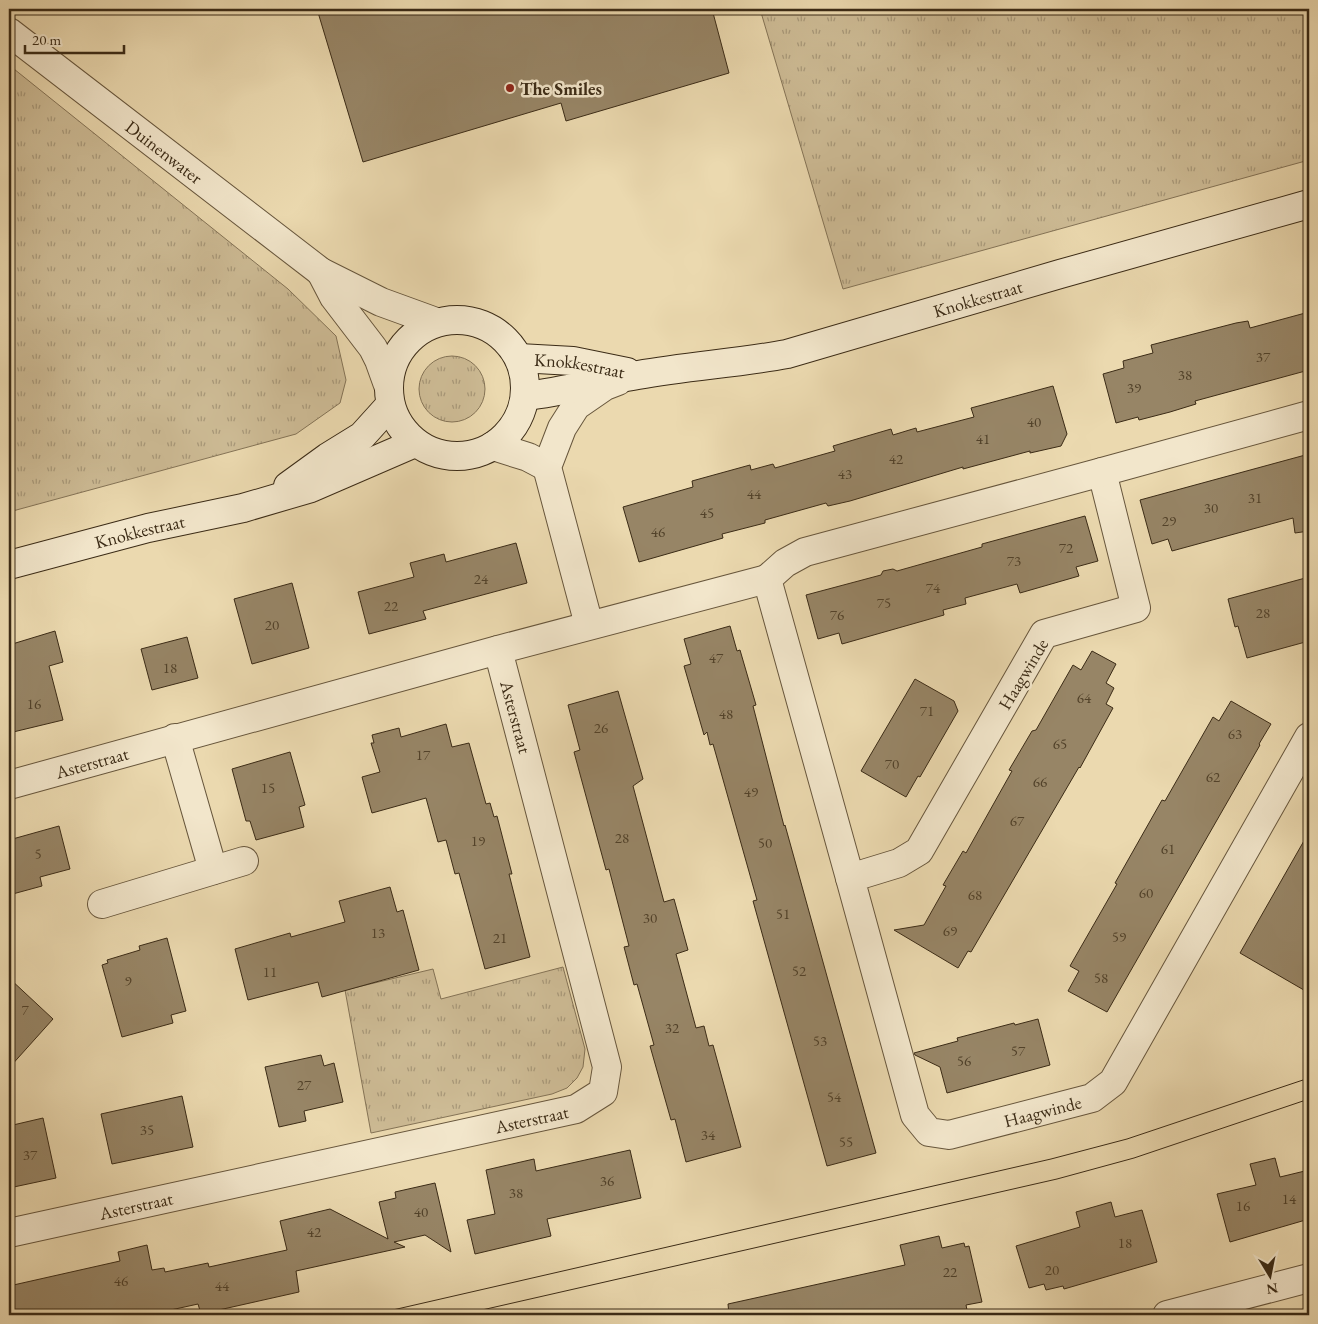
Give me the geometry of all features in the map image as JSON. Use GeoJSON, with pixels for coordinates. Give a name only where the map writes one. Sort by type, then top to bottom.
{"type":"FeatureCollection","features":[{"type":"Feature","properties":{"kind":"street","name":"Duinenwater"},"geometry":{"type":"LineString","coordinates":[[9,32],[321,272],[381,302],[436,322]]}},
{"type":"Feature","properties":{"kind":"street","name":"Knokkestraat"},"geometry":{"type":"LineString","coordinates":[[525,396],[550,394],[640,374],[751,361],[787,354],[1309,204]]}},
{"type":"Feature","properties":{"kind":"street","name":"Duinenwater"},"geometry":{"type":"LineString","coordinates":[[321,272],[334,297],[373,348],[379,360],[389,395]]}},
{"type":"Feature","properties":{"kind":"street"},"geometry":{"type":"LineString","coordinates":[[464,320],[477,322],[490,328],[511,346],[519,358],[526,383],[525,396],[518,419],[511,430],[493,446],[467,456],[454,456],[434,452],[415,443],[399,426],[389,395],[392,365],[402,346],[417,332],[436,322],[464,320]]}},
{"type":"Feature","properties":{"kind":"street","name":"Knokkestraat"},"geometry":{"type":"LineString","coordinates":[[519,358],[574,361],[640,374]]}},
{"type":"Feature","properties":{"kind":"street"},"geometry":{"type":"LineString","coordinates":[[640,374],[604,386],[576,406],[562,428],[547,467],[589,625],[767,579],[784,563],[805,552],[1309,415]]}},
{"type":"Feature","properties":{"kind":"street","name":"Knokkestraat"},"geometry":{"type":"LineString","coordinates":[[272,499],[328,457],[362,436],[389,395]]}},
{"type":"Feature","properties":{"kind":"street","name":"Knokkestraat"},"geometry":{"type":"LineString","coordinates":[[9,565],[97,540],[243,508],[311,488],[415,443]]}},
{"type":"Feature","properties":{"kind":"street"},"geometry":{"type":"LineString","coordinates":[[493,446],[528,457],[547,467]]}},
{"type":"Feature","properties":{"kind":"street","name":"Haagwinde"},"geometry":{"type":"LineString","coordinates":[[850,878],[899,863],[919,851],[1044,634],[1136,608],[1102,472]]}},
{"type":"Feature","properties":{"kind":"street","name":"Haagwinde"},"geometry":{"type":"LineString","coordinates":[[767,579],[915,1115],[929,1132],[949,1136],[1092,1098],[1113,1082],[1309,737]]}},
{"type":"Feature","properties":{"kind":"street","name":"Asterstraat"},"geometry":{"type":"LineString","coordinates":[[9,785],[589,625]]}},
{"type":"Feature","properties":{"kind":"street","name":"Asterstraat"},"geometry":{"type":"LineString","coordinates":[[9,1233],[576,1109],[603,1092],[607,1068],[498,650]]}},
{"type":"Feature","properties":{"kind":"street"},"geometry":{"type":"LineString","coordinates":[[176,738],[212,870]]}},
{"type":"Feature","properties":{"kind":"street"},"geometry":{"type":"LineString","coordinates":[[102,904],[244,861]]}},
{"type":"Feature","properties":{"kind":"street"},"geometry":{"type":"LineString","coordinates":[[1167,1315],[1309,1278]]}},
{"type":"Feature","properties":{"kind":"green space"},"geometry":{"type":"Polygon","coordinates":[[[760,9],[1309,9],[1309,160],[843,289],[760,9]]]}},
{"type":"Feature","properties":{"kind":"green space"},"geometry":{"type":"Polygon","coordinates":[[[9,65],[288,289],[336,336],[346,380],[340,403],[296,434],[9,512],[9,65]]]}},
{"type":"Feature","properties":{"kind":"green space"},"geometry":{"type":"Polygon","coordinates":[[[445,356],[459,356],[471,361],[480,370],[485,382],[483,402],[476,413],[459,422],[445,422],[433,417],[424,408],[419,396],[419,382],[424,370],[433,361],[445,356]]]}},
{"type":"Feature","properties":{"kind":"green space"},"geometry":{"type":"Polygon","coordinates":[[[563,967],[585,1049],[583,1067],[577,1078],[567,1088],[552,1094],[371,1133],[345,990],[433,969],[441,999],[563,967]]]}},
{"type":"Feature","properties":{"kind":"building","name":"The Smiles"},"geometry":{"type":"Polygon","coordinates":[[[317,9],[712,9],[729,73],[566,121],[561,103],[363,162],[317,9]]]}},
{"type":"Feature","properties":{"kind":"building"},"geometry":{"type":"Polygon","coordinates":[[[1309,312],[1309,370],[1195,401],[1196,404],[1170,412],[1139,420],[1138,417],[1116,423],[1103,374],[1124,368],[1123,361],[1153,353],[1151,345],[1236,323],[1248,321],[1250,328],[1309,312]]]}},
{"type":"Feature","properties":{"kind":"building"},"geometry":{"type":"Polygon","coordinates":[[[1053,386],[1067,434],[1061,446],[1030,453],[1030,451],[963,469],[963,467],[850,501],[828,506],[826,503],[765,520],[765,523],[722,534],[723,538],[639,562],[623,507],[693,487],[692,481],[750,465],[751,470],[773,464],[775,468],[835,451],[833,446],[891,429],[893,435],[916,428],[917,432],[974,417],[971,408],[1053,386]]]}},
{"type":"Feature","properties":{"kind":"building"},"geometry":{"type":"Polygon","coordinates":[[[1309,454],[1309,531],[1295,533],[1293,518],[1172,551],[1168,539],[1152,544],[1140,500],[1309,454]]]}},
{"type":"Feature","properties":{"kind":"building"},"geometry":{"type":"Polygon","coordinates":[[[1085,516],[1098,561],[1076,567],[1079,576],[1020,593],[1017,584],[965,598],[966,604],[943,610],[944,615],[842,644],[839,633],[818,639],[806,595],[881,575],[883,571],[893,569],[897,571],[982,547],[982,544],[1085,516]]]}},
{"type":"Feature","properties":{"kind":"building"},"geometry":{"type":"Polygon","coordinates":[[[516,543],[527,583],[423,611],[426,619],[369,634],[358,592],[414,577],[410,563],[444,554],[446,562],[516,543]]]}},
{"type":"Feature","properties":{"kind":"building"},"geometry":{"type":"Polygon","coordinates":[[[1309,577],[1309,641],[1247,658],[1238,626],[1235,627],[1228,599],[1309,577]]]}},
{"type":"Feature","properties":{"kind":"building"},"geometry":{"type":"Polygon","coordinates":[[[292,583],[309,648],[252,664],[234,599],[292,583]]]}},
{"type":"Feature","properties":{"kind":"building"},"geometry":{"type":"Polygon","coordinates":[[[730,626],[737,651],[740,650],[756,705],[753,706],[784,826],[876,1153],[827,1166],[753,901],[757,900],[713,744],[710,745],[707,732],[704,735],[684,666],[691,664],[684,639],[730,626]]]}},
{"type":"Feature","properties":{"kind":"building"},"geometry":{"type":"Polygon","coordinates":[[[55,631],[63,662],[49,666],[63,720],[9,733],[9,645],[55,631]]]}},
{"type":"Feature","properties":{"kind":"building"},"geometry":{"type":"Polygon","coordinates":[[[187,637],[198,678],[152,690],[141,649],[187,637]]]}},
{"type":"Feature","properties":{"kind":"building"},"geometry":{"type":"Polygon","coordinates":[[[1092,651],[1116,664],[1106,683],[1114,688],[1106,704],[1113,708],[1080,768],[971,952],[968,951],[958,968],[894,930],[924,925],[946,886],[943,885],[963,851],[966,853],[1012,771],[1009,770],[1032,731],[1036,730],[1073,665],[1081,670],[1092,651]]]}},
{"type":"Feature","properties":{"kind":"building"},"geometry":{"type":"Polygon","coordinates":[[[915,679],[954,701],[958,711],[920,777],[918,776],[906,797],[861,771],[915,679]]]}},
{"type":"Feature","properties":{"kind":"building"},"geometry":{"type":"Polygon","coordinates":[[[618,691],[643,779],[633,786],[664,902],[674,899],[688,950],[676,954],[696,1028],[704,1026],[709,1046],[713,1045],[741,1147],[686,1162],[675,1119],[671,1120],[650,1046],[654,1045],[637,984],[634,985],[624,947],[629,946],[609,869],[606,870],[574,752],[580,750],[568,705],[618,691]]]}},
{"type":"Feature","properties":{"kind":"building"},"geometry":{"type":"Polygon","coordinates":[[[1231,701],[1271,724],[1107,1012],[1068,991],[1079,971],[1070,966],[1162,800],[1165,801],[1213,717],[1219,721],[1231,701]]]}},
{"type":"Feature","properties":{"kind":"building"},"geometry":{"type":"Polygon","coordinates":[[[446,724],[452,747],[469,743],[486,804],[490,803],[494,817],[497,816],[512,874],[509,874],[530,957],[485,969],[459,873],[455,874],[446,840],[438,842],[426,798],[372,813],[362,777],[380,772],[371,743],[374,743],[372,735],[399,728],[401,737],[446,724]]]}},
{"type":"Feature","properties":{"kind":"building"},"geometry":{"type":"Polygon","coordinates":[[[290,752],[305,805],[299,807],[304,827],[256,840],[250,821],[246,821],[232,769],[290,752]]]}},
{"type":"Feature","properties":{"kind":"building"},"geometry":{"type":"Polygon","coordinates":[[[59,826],[70,869],[40,877],[42,886],[9,895],[9,840],[59,826]]]}},
{"type":"Feature","properties":{"kind":"building"},"geometry":{"type":"Polygon","coordinates":[[[1309,832],[1309,993],[1240,953],[1309,832]]]}},
{"type":"Feature","properties":{"kind":"building"},"geometry":{"type":"Polygon","coordinates":[[[390,887],[397,912],[403,910],[419,970],[322,997],[318,982],[248,1000],[235,949],[290,933],[291,937],[345,922],[339,901],[390,887]]]}},
{"type":"Feature","properties":{"kind":"building"},"geometry":{"type":"Polygon","coordinates":[[[167,938],[186,1011],[171,1015],[173,1023],[122,1037],[102,965],[108,963],[107,960],[140,950],[139,946],[167,938]]]}},
{"type":"Feature","properties":{"kind":"building"},"geometry":{"type":"Polygon","coordinates":[[[9,978],[53,1019],[9,1068],[9,978]]]}},
{"type":"Feature","properties":{"kind":"building"},"geometry":{"type":"Polygon","coordinates":[[[1038,1019],[1050,1065],[947,1093],[940,1067],[914,1053],[958,1041],[957,1038],[1014,1023],[1015,1025],[1038,1019]]]}},
{"type":"Feature","properties":{"kind":"building"},"geometry":{"type":"Polygon","coordinates":[[[321,1055],[324,1066],[334,1063],[343,1102],[304,1111],[306,1121],[279,1127],[265,1067],[321,1055]]]}},
{"type":"Feature","properties":{"kind":"building"},"geometry":{"type":"Polygon","coordinates":[[[182,1096],[193,1147],[112,1164],[101,1114],[182,1096]]]}},
{"type":"Feature","properties":{"kind":"building"},"geometry":{"type":"Polygon","coordinates":[[[43,1118],[56,1178],[9,1188],[9,1130],[14,1129],[13,1125],[43,1118]]]}},
{"type":"Feature","properties":{"kind":"building"},"geometry":{"type":"Polygon","coordinates":[[[630,1150],[641,1198],[547,1219],[551,1236],[475,1254],[467,1220],[495,1214],[486,1170],[534,1159],[536,1171],[630,1150]]]}},
{"type":"Feature","properties":{"kind":"building"},"geometry":{"type":"Polygon","coordinates":[[[1275,1158],[1280,1177],[1309,1170],[1309,1219],[1230,1242],[1217,1194],[1256,1185],[1250,1164],[1275,1158]]]}},
{"type":"Feature","properties":{"kind":"building"},"geometry":{"type":"Polygon","coordinates":[[[435,1183],[451,1252],[425,1235],[394,1242],[405,1247],[296,1271],[299,1292],[201,1314],[198,1304],[148,1315],[9,1315],[9,1286],[120,1261],[118,1252],[147,1245],[152,1270],[164,1268],[165,1272],[208,1263],[209,1267],[287,1250],[280,1221],[330,1209],[388,1239],[379,1202],[396,1198],[395,1192],[435,1183]]]}},
{"type":"Feature","properties":{"kind":"building"},"geometry":{"type":"Polygon","coordinates":[[[1111,1202],[1115,1217],[1142,1210],[1157,1262],[1064,1289],[1063,1286],[1046,1290],[1044,1284],[1029,1288],[1016,1246],[1080,1227],[1076,1212],[1111,1202]]]}},
{"type":"Feature","properties":{"kind":"building"},"geometry":{"type":"Polygon","coordinates":[[[939,1236],[942,1248],[964,1243],[965,1247],[969,1246],[982,1302],[966,1305],[967,1310],[946,1315],[729,1315],[728,1304],[905,1265],[900,1245],[939,1236]]]}},
{"type":"Feature","properties":{"kind":"tram line"},"geometry":{"type":"LineString","coordinates":[[371,1315],[1051,1159],[1127,1139],[1309,1078]]}},
{"type":"Feature","properties":{"kind":"tram line"},"geometry":{"type":"LineString","coordinates":[[460,1315],[1057,1179],[1134,1158],[1309,1099]]}},
{"type":"Feature","properties":{"kind":"place","name":"The Smiles"},"geometry":{"type":"Point","coordinates":[510,88]}}]}
